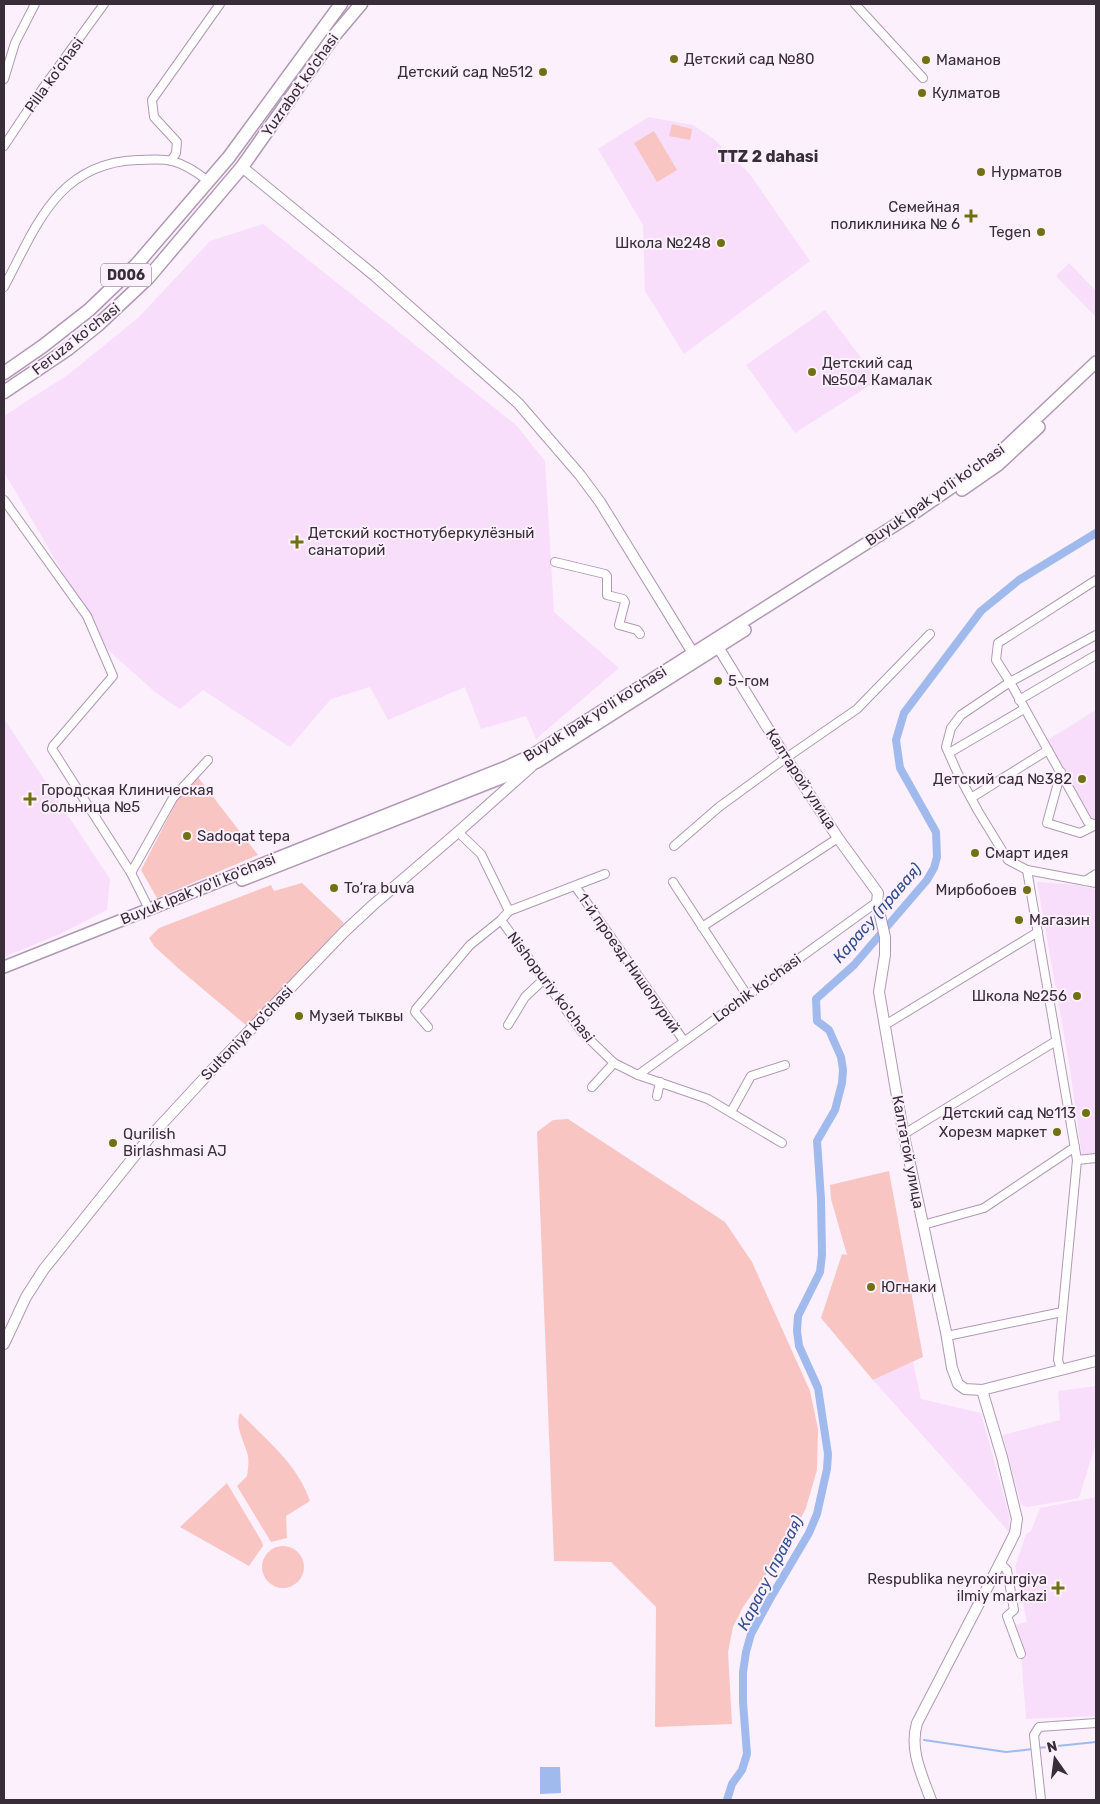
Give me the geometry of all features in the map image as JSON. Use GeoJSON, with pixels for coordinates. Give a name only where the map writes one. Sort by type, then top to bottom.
{"type":"FeatureCollection","features":[{"type":"Feature","properties":{"kind":"main road","name":"Yuzrabot ko'chasi"},"geometry":{"type":"LineString","coordinates":[[229,157],[341,4]]}},
{"type":"Feature","properties":{"kind":"main road","name":"Yuzrabot ko'chasi"},"geometry":{"type":"LineString","coordinates":[[242,167],[334,36],[361,4]]}},
{"type":"Feature","properties":{"kind":"main road"},"geometry":{"type":"LineString","coordinates":[[229,157],[242,167]]}},
{"type":"Feature","properties":{"kind":"main road","name":"Feruza ko'chasi"},"geometry":{"type":"LineString","coordinates":[[4,372],[67,328],[102,299],[137,264],[229,157]]}},
{"type":"Feature","properties":{"kind":"main road","name":"Feruza ko'chasi"},"geometry":{"type":"LineString","coordinates":[[4,392],[68,350],[122,303],[165,259],[242,167]]}},
{"type":"Feature","properties":{"kind":"main road","name":"Buyuk Ipak yo'li ko'chasi"},"geometry":{"type":"LineString","coordinates":[[4,967],[509,775],[537,762],[919,510],[993,459],[1096,362]]}},
{"type":"Feature","properties":{"kind":"main road","name":"Buyuk Ipak yo'li ko'chasi"},"geometry":{"type":"LineString","coordinates":[[716,643],[924,516],[998,465],[1096,373]]}},
{"type":"Feature","properties":{"kind":"main road","name":"Buyuk Ipak yo'li ko'chasi"},"geometry":{"type":"LineString","coordinates":[[4,975],[520,761],[695,657]]}},
{"type":"Feature","properties":{"kind":"street"},"geometry":{"type":"LineString","coordinates":[[4,79],[15,43],[35,4]]}},
{"type":"Feature","properties":{"kind":"street","name":"Pilla ko‘chasi"},"geometry":{"type":"LineString","coordinates":[[4,146],[104,4]]}},
{"type":"Feature","properties":{"kind":"street"},"geometry":{"type":"LineString","coordinates":[[171,161],[176,153],[177,142],[154,117],[152,100],[220,4]]}},
{"type":"Feature","properties":{"kind":"street"},"geometry":{"type":"LineString","coordinates":[[855,4],[923,78]]}},
{"type":"Feature","properties":{"kind":"street"},"geometry":{"type":"LineString","coordinates":[[4,287],[46,210],[59,193],[91,171],[115,162],[140,160],[171,161],[197,173],[208,181]]}},
{"type":"Feature","properties":{"kind":"street"},"geometry":{"type":"LineString","coordinates":[[242,167],[375,276],[518,403],[580,475],[600,502],[695,657]]}},
{"type":"Feature","properties":{"kind":"street"},"geometry":{"type":"LineString","coordinates":[[4,500],[87,616],[112,676],[52,749],[131,873],[150,913]]}},
{"type":"Feature","properties":{"kind":"street"},"geometry":{"type":"LineString","coordinates":[[555,562],[605,574],[607,576],[607,595],[623,599],[625,602],[619,626],[637,630],[640,634]]}},
{"type":"Feature","properties":{"kind":"street"},"geometry":{"type":"LineString","coordinates":[[1096,580],[998,643],[996,660],[1088,822],[1096,825]]}},
{"type":"Feature","properties":{"kind":"street"},"geometry":{"type":"LineString","coordinates":[[674,846],[719,807],[857,709],[930,634]]}},
{"type":"Feature","properties":{"kind":"street"},"geometry":{"type":"LineString","coordinates":[[1096,635],[1010,682],[961,715],[951,728],[946,746],[970,798],[1008,860],[1027,870],[1096,883]]}},
{"type":"Feature","properties":{"kind":"street","name":"Калтарой улица"},"geometry":{"type":"LineString","coordinates":[[716,643],[786,758],[838,838],[878,893],[877,902],[882,918]]}},
{"type":"Feature","properties":{"kind":"street"},"geometry":{"type":"LineString","coordinates":[[1019,700],[1096,655]]}},
{"type":"Feature","properties":{"kind":"street"},"geometry":{"type":"LineString","coordinates":[[949,753],[1024,709]]}},
{"type":"Feature","properties":{"kind":"street"},"geometry":{"type":"LineString","coordinates":[[970,798],[1048,750]]}},
{"type":"Feature","properties":{"kind":"street"},"geometry":{"type":"LineString","coordinates":[[131,873],[173,798],[208,760]]}},
{"type":"Feature","properties":{"kind":"street","name":"Sultoniya ko'chasi"},"geometry":{"type":"LineString","coordinates":[[4,1344],[26,1297],[44,1269],[149,1138],[344,932],[537,762]]}},
{"type":"Feature","properties":{"kind":"street"},"geometry":{"type":"LineString","coordinates":[[1060,772],[1047,823],[1080,833],[1096,825]]}},
{"type":"Feature","properties":{"kind":"street","name":"Nishopuriy ko'chasi"},"geometry":{"type":"LineString","coordinates":[[458,832],[481,854],[509,911],[501,920],[582,1032],[614,1063],[638,1075],[708,1099],[782,1144]]}},
{"type":"Feature","properties":{"kind":"street"},"geometry":{"type":"LineString","coordinates":[[702,927],[838,838]]}},
{"type":"Feature","properties":{"kind":"street"},"geometry":{"type":"LineString","coordinates":[[1027,870],[1077,1160],[1058,1360],[1061,1370]]}},
{"type":"Feature","properties":{"kind":"street"},"geometry":{"type":"LineString","coordinates":[[509,911],[606,874]]}},
{"type":"Feature","properties":{"kind":"street"},"geometry":{"type":"LineString","coordinates":[[1085,881],[1096,874]]}},
{"type":"Feature","properties":{"kind":"street"},"geometry":{"type":"LineString","coordinates":[[673,882],[747,995]]}},
{"type":"Feature","properties":{"kind":"street","name":"1-й проезд Нишопурий"},"geometry":{"type":"LineString","coordinates":[[574,886],[684,1041]]}},
{"type":"Feature","properties":{"kind":"street","name":"Lochik ko'chasi"},"geometry":{"type":"LineString","coordinates":[[638,1075],[877,902]]}},
{"type":"Feature","properties":{"kind":"street","name":"Калтатой улица"},"geometry":{"type":"LineString","coordinates":[[882,918],[885,955],[879,992],[904,1134],[947,1336],[947,1346],[958,1384],[965,1389],[982,1390]]}},
{"type":"Feature","properties":{"kind":"street"},"geometry":{"type":"LineString","coordinates":[[428,1027],[416,1012],[416,1009],[470,946],[501,920]]}},
{"type":"Feature","properties":{"kind":"street"},"geometry":{"type":"LineString","coordinates":[[885,1026],[1038,932]]}},
{"type":"Feature","properties":{"kind":"street"},"geometry":{"type":"LineString","coordinates":[[508,1025],[525,997],[543,980]]}},
{"type":"Feature","properties":{"kind":"street"},"geometry":{"type":"LineString","coordinates":[[904,1134],[1056,1041]]}},
{"type":"Feature","properties":{"kind":"street"},"geometry":{"type":"LineString","coordinates":[[592,1087],[614,1063]]}},
{"type":"Feature","properties":{"kind":"street"},"geometry":{"type":"LineString","coordinates":[[731,1112],[751,1076],[785,1065]]}},
{"type":"Feature","properties":{"kind":"street"},"geometry":{"type":"LineString","coordinates":[[657,1096],[660,1082]]}},
{"type":"Feature","properties":{"kind":"street"},"geometry":{"type":"LineString","coordinates":[[923,1224],[984,1208],[1074,1148]]}},
{"type":"Feature","properties":{"kind":"street"},"geometry":{"type":"LineString","coordinates":[[1077,1160],[1096,1158]]}},
{"type":"Feature","properties":{"kind":"street"},"geometry":{"type":"LineString","coordinates":[[947,1336],[1062,1312]]}},
{"type":"Feature","properties":{"kind":"street"},"geometry":{"type":"LineString","coordinates":[[931,1800],[915,1753],[916,1727],[1015,1533],[1016,1519],[1002,1457],[982,1390],[1096,1361]]}},
{"type":"Feature","properties":{"kind":"street"},"geometry":{"type":"LineString","coordinates":[[1000,1563],[1007,1570],[1014,1610],[1008,1616],[1021,1654]]}},
{"type":"Feature","properties":{"kind":"street"},"geometry":{"type":"LineString","coordinates":[[1041,1800],[1034,1738],[1038,1727],[1096,1722]]}},
{"type":"Feature","properties":{"kind":"shaded area","name":"Школа №248"},"geometry":{"type":"Polygon","coordinates":[[[648,117],[693,125],[714,139],[749,173],[810,261],[684,354],[645,291],[643,225],[598,149],[648,117]]]}},
{"type":"Feature","properties":{"kind":"shaded area"},"geometry":{"type":"Polygon","coordinates":[[[672,124],[692,129],[690,140],[669,136],[672,124]]]}},
{"type":"Feature","properties":{"kind":"shaded area"},"geometry":{"type":"Polygon","coordinates":[[[654,131],[677,170],[657,182],[634,143],[654,131]]]}},
{"type":"Feature","properties":{"kind":"shaded area","name":"Детский костнотуберкулёзный санаторий"},"geometry":{"type":"Polygon","coordinates":[[[263,224],[516,425],[545,461],[554,612],[619,668],[536,739],[526,716],[481,729],[465,687],[388,720],[370,687],[331,699],[290,747],[203,690],[180,709],[155,692],[108,650],[4,472],[4,416],[69,374],[139,317],[210,241],[263,224]]]}},
{"type":"Feature","properties":{"kind":"shaded area"},"geometry":{"type":"Polygon","coordinates":[[[1069,263],[1096,291],[1096,317],[1056,276],[1069,263]]]}},
{"type":"Feature","properties":{"kind":"shaded area","name":"Детский сад №504 Камалак"},"geometry":{"type":"Polygon","coordinates":[[[825,310],[878,380],[795,433],[746,365],[825,310]]]}},
{"type":"Feature","properties":{"kind":"shaded area","name":"Детский сад №382"},"geometry":{"type":"Polygon","coordinates":[[[1096,710],[1096,818],[1093,820],[1046,741],[1096,710]]]}},
{"type":"Feature","properties":{"kind":"shaded area","name":"Городская Клиническая больница №5"},"geometry":{"type":"Polygon","coordinates":[[[4,719],[110,879],[107,910],[60,934],[4,957],[4,719]]]}},
{"type":"Feature","properties":{"kind":"shaded area"},"geometry":{"type":"Polygon","coordinates":[[[197,776],[258,855],[157,898],[141,870],[180,795],[197,776]]]}},
{"type":"Feature","properties":{"kind":"shaded area","name":"Школа №256"},"geometry":{"type":"Polygon","coordinates":[[[1037,882],[1076,885],[1096,889],[1096,1156],[1082,1157],[1070,1069],[1037,882]]]}},
{"type":"Feature","properties":{"kind":"shaded area"},"geometry":{"type":"Polygon","coordinates":[[[302,883],[344,923],[247,1026],[179,969],[154,946],[149,938],[159,928],[271,885],[274,891],[302,883]]]}},
{"type":"Feature","properties":{"kind":"shaded area"},"geometry":{"type":"Polygon","coordinates":[[[568,1119],[725,1222],[752,1262],[810,1391],[818,1429],[817,1470],[806,1508],[790,1540],[743,1607],[733,1627],[728,1652],[732,1724],[655,1727],[656,1607],[611,1562],[554,1561],[537,1132],[553,1120],[568,1119]]]}},
{"type":"Feature","properties":{"kind":"shaded area","name":"Югнаки"},"geometry":{"type":"Polygon","coordinates":[[[889,1171],[923,1357],[873,1380],[821,1318],[842,1254],[847,1255],[831,1199],[830,1185],[889,1171]]]}},
{"type":"Feature","properties":{"kind":"shaded area"},"geometry":{"type":"Polygon","coordinates":[[[913,1362],[921,1399],[981,1413],[1009,1515],[1010,1533],[873,1380],[913,1362]]]}},
{"type":"Feature","properties":{"kind":"shaded area"},"geometry":{"type":"Polygon","coordinates":[[[1096,1386],[1096,1443],[1079,1498],[1028,1507],[1021,1505],[1003,1435],[1060,1420],[1058,1391],[1096,1386]]]}},
{"type":"Feature","properties":{"kind":"shaded area"},"geometry":{"type":"Polygon","coordinates":[[[240,1413],[290,1464],[305,1488],[310,1501],[286,1516],[287,1538],[271,1542],[237,1486],[247,1476],[248,1463],[248,1456],[238,1424],[240,1413]]]}},
{"type":"Feature","properties":{"kind":"shaded area"},"geometry":{"type":"Polygon","coordinates":[[[227,1483],[262,1542],[263,1546],[249,1566],[180,1527],[227,1483]]]}},
{"type":"Feature","properties":{"kind":"shaded area","name":"Respublika neyroxirurgiya ilmiy markazi"},"geometry":{"type":"Polygon","coordinates":[[[1096,1497],[1096,1716],[1026,1719],[1021,1654],[1015,1625],[1027,1622],[1015,1567],[1026,1534],[1031,1531],[1040,1508],[1096,1497]]]}},
{"type":"Feature","properties":{"kind":"shaded area"},"geometry":{"type":"Polygon","coordinates":[[[283,1546],[298,1552],[304,1567],[298,1582],[283,1588],[268,1582],[262,1567],[268,1552],[283,1546]]]}},
{"type":"Feature","properties":{"kind":"water"},"geometry":{"type":"Polygon","coordinates":[[[540,1767],[560,1767],[561,1793],[540,1794],[540,1767]]]}},
{"type":"Feature","properties":{"kind":"waterway","name":"Карасу (правая)"},"geometry":{"type":"LineString","coordinates":[[727,1800],[732,1784],[742,1770],[747,1754],[743,1672],[751,1634],[809,1533],[817,1514],[827,1469],[828,1454],[818,1388],[799,1346],[797,1331],[798,1316],[820,1272],[822,1255],[817,1141],[835,1110],[842,1083],[843,1070],[841,1057],[829,1030],[817,1021],[816,999],[854,965],[927,880],[934,868],[937,857],[936,832],[900,768],[896,740],[904,713],[981,611],[1019,580],[1096,533]]}},
{"type":"Feature","properties":{"kind":"waterway"},"geometry":{"type":"LineString","coordinates":[[924,1740],[1006,1752],[1033,1749]]}},
{"type":"Feature","properties":{"kind":"waterway"},"geometry":{"type":"LineString","coordinates":[[1038,1748],[1096,1742]]}},
{"type":"Feature","properties":{"kind":"place","name":"Детский сад №80"},"geometry":{"type":"Point","coordinates":[674,59]}},
{"type":"Feature","properties":{"kind":"place","name":"Маманов"},"geometry":{"type":"Point","coordinates":[926,60]}},
{"type":"Feature","properties":{"kind":"place","name":"Детский сад №512"},"geometry":{"type":"Point","coordinates":[543,72]}},
{"type":"Feature","properties":{"kind":"place","name":"Кулматов"},"geometry":{"type":"Point","coordinates":[922,93]}},
{"type":"Feature","properties":{"kind":"place","name":"Нурматов"},"geometry":{"type":"Point","coordinates":[981,172]}},
{"type":"Feature","properties":{"kind":"place","name":"Семейная поликлиника № 6"},"geometry":{"type":"Point","coordinates":[971,216]}},
{"type":"Feature","properties":{"kind":"place","name":"Tegen"},"geometry":{"type":"Point","coordinates":[1041,232]}},
{"type":"Feature","properties":{"kind":"place","name":"Школа №248"},"geometry":{"type":"Point","coordinates":[721,243]}},
{"type":"Feature","properties":{"kind":"place","name":"Детский сад №504 Камалак"},"geometry":{"type":"Point","coordinates":[812,372]}},
{"type":"Feature","properties":{"kind":"place","name":"Детский костнотуберкулёзный санаторий"},"geometry":{"type":"Point","coordinates":[297,542]}},
{"type":"Feature","properties":{"kind":"place","name":"5-гом"},"geometry":{"type":"Point","coordinates":[718,681]}},
{"type":"Feature","properties":{"kind":"place","name":"Детский сад №382"},"geometry":{"type":"Point","coordinates":[1082,779]}},
{"type":"Feature","properties":{"kind":"place","name":"Городская Клиническая больница №5"},"geometry":{"type":"Point","coordinates":[30,799]}},
{"type":"Feature","properties":{"kind":"place","name":"Sadoqat tepa"},"geometry":{"type":"Point","coordinates":[187,836]}},
{"type":"Feature","properties":{"kind":"place","name":"Смарт идея"},"geometry":{"type":"Point","coordinates":[975,853]}},
{"type":"Feature","properties":{"kind":"place","name":"To‘ra buva"},"geometry":{"type":"Point","coordinates":[334,888]}},
{"type":"Feature","properties":{"kind":"place","name":"Мирбобоев"},"geometry":{"type":"Point","coordinates":[1027,890]}},
{"type":"Feature","properties":{"kind":"place","name":"Магазин"},"geometry":{"type":"Point","coordinates":[1019,920]}},
{"type":"Feature","properties":{"kind":"place","name":"Школа №256"},"geometry":{"type":"Point","coordinates":[1077,996]}},
{"type":"Feature","properties":{"kind":"place","name":"Музей тыквы"},"geometry":{"type":"Point","coordinates":[299,1016]}},
{"type":"Feature","properties":{"kind":"place","name":"Детский сад №113"},"geometry":{"type":"Point","coordinates":[1086,1113]}},
{"type":"Feature","properties":{"kind":"place","name":"Хорезм маркет"},"geometry":{"type":"Point","coordinates":[1057,1132]}},
{"type":"Feature","properties":{"kind":"place","name":"Qurilish Birlashmasi AJ"},"geometry":{"type":"Point","coordinates":[113,1143]}},
{"type":"Feature","properties":{"kind":"place","name":"Югнаки"},"geometry":{"type":"Point","coordinates":[871,1287]}},
{"type":"Feature","properties":{"kind":"place","name":"Respublika neyroxirurgiya ilmiy markazi"},"geometry":{"type":"Point","coordinates":[1058,1588]}},
{"type":"Feature","properties":{"kind":"district","name":"TTZ 2 dahasi"},"geometry":{"type":"Point","coordinates":[768,156]}}]}
